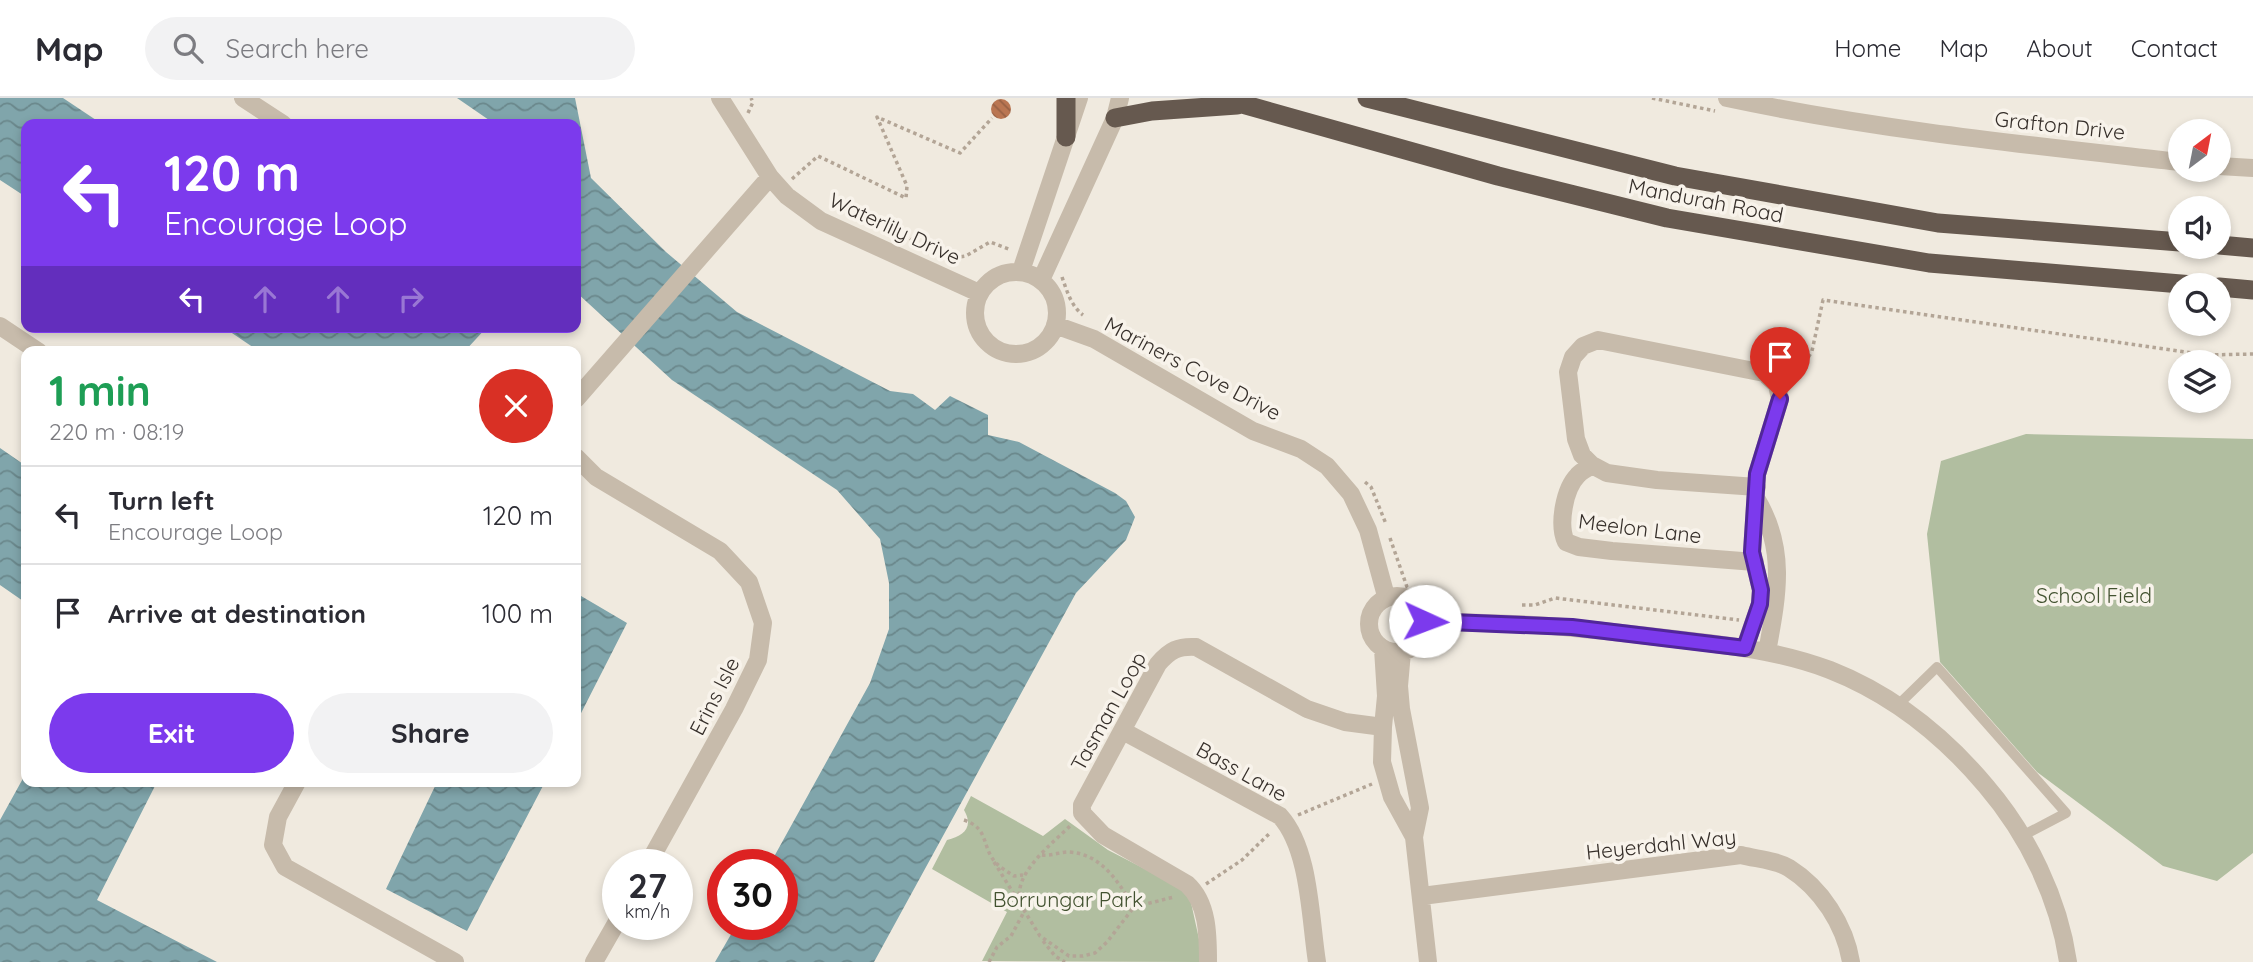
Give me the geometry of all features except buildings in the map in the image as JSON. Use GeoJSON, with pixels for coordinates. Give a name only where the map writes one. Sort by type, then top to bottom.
{"type":"FeatureCollection","features":[{"type":"Feature","properties":{"kind":"highway"},"geometry":{"type":"LineString","coordinates":[[1066,98],[1066,137]]}},
{"type":"Feature","properties":{"kind":"highway","name":"Mandurah Road"},"geometry":{"type":"LineString","coordinates":[[1221,98],[1498,176],[1667,218],[1928,263],[2168,283]]}},
{"type":"Feature","properties":{"kind":"highway","name":"Mandurah Road"},"geometry":{"type":"LineString","coordinates":[[1367,98],[1675,176],[1952,224],[2168,241]]}},
{"type":"Feature","properties":{"kind":"highway"},"geometry":{"type":"LineString","coordinates":[[1115,118],[1152,111],[1245,105]]}},
{"type":"Feature","properties":{"kind":"highway"},"geometry":{"type":"LineString","coordinates":[[2231,246],[2253,247]]}},
{"type":"Feature","properties":{"kind":"highway"},"geometry":{"type":"LineString","coordinates":[[2231,288],[2253,290]]}},
{"type":"Feature","properties":{"kind":"street"},"geometry":{"type":"LineString","coordinates":[[243,98],[275,119]]}},
{"type":"Feature","properties":{"kind":"street","name":"Waterlily Drive"},"geometry":{"type":"LineString","coordinates":[[720,98],[770,177],[787,196],[821,221],[979,293]]}},
{"type":"Feature","properties":{"kind":"street"},"geometry":{"type":"LineString","coordinates":[[1021,271],[1079,98]]}},
{"type":"Feature","properties":{"kind":"street"},"geometry":{"type":"LineString","coordinates":[[1041,281],[1115,118],[1120,98]]}},
{"type":"Feature","properties":{"kind":"street","name":"Grafton Drive"},"geometry":{"type":"LineString","coordinates":[[1727,98],[1803,114],[2006,143],[2168,161]]}},
{"type":"Feature","properties":{"kind":"street"},"geometry":{"type":"LineString","coordinates":[[2231,167],[2253,168]]}},
{"type":"Feature","properties":{"kind":"street"},"geometry":{"type":"LineString","coordinates":[[581,393],[770,177]]}},
{"type":"Feature","properties":{"kind":"street"},"geometry":{"type":"LineString","coordinates":[[1021,271],[1041,281],[1052,293],[1057,309],[1055,325],[1047,340],[1033,351],[1017,354],[1000,351],[986,342],[976,327],[974,310],[979,293],[991,279],[1008,272],[1021,271]]}},
{"type":"Feature","properties":{"kind":"street","name":"Mariners Cove Drive"},"geometry":{"type":"LineString","coordinates":[[1055,325],[1094,339],[1253,431],[1301,449],[1327,466],[1351,494],[1368,530],[1386,596]]}},
{"type":"Feature","properties":{"kind":"street"},"geometry":{"type":"LineString","coordinates":[[0,326],[30,346]]}},
{"type":"Feature","properties":{"kind":"street"},"geometry":{"type":"LineString","coordinates":[[1745,648],[1760,604],[1761,590],[1752,552],[1757,494],[1757,474],[1780,399],[1777,385],[1764,373],[1598,340],[1583,346],[1573,357],[1568,372],[1576,439],[1582,455],[1592,465],[1607,473],[1757,494]]}},
{"type":"Feature","properties":{"kind":"street","name":"Erins Isle"},"geometry":{"type":"LineString","coordinates":[[581,462],[596,477],[720,551],[749,582],[763,623],[758,660],[656,849]]}},
{"type":"Feature","properties":{"kind":"street","name":"Meelon Lane"},"geometry":{"type":"LineString","coordinates":[[1592,465],[1577,476],[1569,489],[1563,515],[1563,535],[1566,542],[1579,547],[1612,551],[1755,562]]}},
{"type":"Feature","properties":{"kind":"street"},"geometry":{"type":"LineString","coordinates":[[1757,494],[1768,518],[1777,557],[1776,595],[1767,652]]}},
{"type":"Feature","properties":{"kind":"street"},"geometry":{"type":"LineString","coordinates":[[1386,596],[1403,596],[1420,607],[1425,621],[1422,637],[1416,646],[1402,652],[1383,649],[1370,636],[1368,619],[1374,607],[1386,596]]}},
{"type":"Feature","properties":{"kind":"street"},"geometry":{"type":"LineString","coordinates":[[1425,621],[1572,627],[1745,648],[1831,670],[1898,705],[1938,736],[2004,806],[2046,883],[2066,944],[2068,962]]}},
{"type":"Feature","properties":{"kind":"street","name":"Tasman Loop"},"geometry":{"type":"LineString","coordinates":[[1082,813],[1082,805],[1158,664],[1167,653],[1179,646],[1196,646],[1307,709],[1345,722],[1382,727]]}},
{"type":"Feature","properties":{"kind":"street"},"geometry":{"type":"LineString","coordinates":[[1383,649],[1386,682],[1382,762],[1392,797],[1414,837]]}},
{"type":"Feature","properties":{"kind":"street"},"geometry":{"type":"LineString","coordinates":[[1402,652],[1399,686],[1401,709],[1420,808],[1414,837],[1429,962]]}},
{"type":"Feature","properties":{"kind":"street","name":"Bass Lane"},"geometry":{"type":"LineString","coordinates":[[1123,731],[1280,816],[1292,830],[1301,852],[1317,962]]}},
{"type":"Feature","properties":{"kind":"street"},"geometry":{"type":"LineString","coordinates":[[294,787],[278,817],[273,845],[285,867],[455,962]]}},
{"type":"Feature","properties":{"kind":"street"},"geometry":{"type":"LineString","coordinates":[[1082,813],[1103,835],[1187,884],[1195,892],[1202,907],[1208,939],[1208,962]]}},
{"type":"Feature","properties":{"kind":"street","name":"Heyerdahl Way"},"geometry":{"type":"LineString","coordinates":[[1422,896],[1741,855],[1787,867],[1815,891],[1839,923],[1848,945],[1851,962]]}},
{"type":"Feature","properties":{"kind":"street"},"geometry":{"type":"LineString","coordinates":[[594,962],[606,940]]}},
{"type":"Feature","properties":{"kind":"lane"},"geometry":{"type":"LineString","coordinates":[[1898,705],[1937,667],[2066,813],[2022,836]]}},
{"type":"Feature","properties":{"kind":"path"},"geometry":{"type":"LineString","coordinates":[[818,156],[906,198],[907,186],[877,117],[960,153],[992,118]]}},
{"type":"Feature","properties":{"kind":"path"},"geometry":{"type":"LineString","coordinates":[[791,180],[798,185]]}},
{"type":"Feature","properties":{"kind":"path"},"geometry":{"type":"LineString","coordinates":[[841,212],[862,213],[887,221],[900,229],[919,248]]}},
{"type":"Feature","properties":{"kind":"path"},"geometry":{"type":"LineString","coordinates":[[942,260],[966,256]]}},
{"type":"Feature","properties":{"kind":"path"},"geometry":{"type":"LineString","coordinates":[[1062,278],[1071,301],[1086,317]]}},
{"type":"Feature","properties":{"kind":"path"},"geometry":{"type":"LineString","coordinates":[[1792,385],[1812,351],[1823,300],[2206,355],[2253,354]]}},
{"type":"Feature","properties":{"kind":"path"},"geometry":{"type":"LineString","coordinates":[[1364,480],[1371,487],[1382,510],[1407,587],[1419,597],[1433,603],[1446,604]]}},
{"type":"Feature","properties":{"kind":"path"},"geometry":{"type":"LineString","coordinates":[[1509,606],[1535,605],[1555,598],[1754,622]]}},
{"type":"Feature","properties":{"kind":"path"},"geometry":{"type":"LineString","coordinates":[[1242,860],[1272,832],[1300,813],[1387,777]]}},
{"type":"Feature","properties":{"kind":"path"},"geometry":{"type":"LineString","coordinates":[[989,962],[997,947],[1010,936],[1024,911],[1018,893],[1023,875],[1082,813]]}},
{"type":"Feature","properties":{"kind":"path"},"geometry":{"type":"LineString","coordinates":[[964,820],[973,823],[982,831],[995,862],[1024,911],[1055,956],[1065,962]]}},
{"type":"Feature","properties":{"kind":"path"},"geometry":{"type":"LineString","coordinates":[[1040,936],[1069,956],[1095,953],[1134,907],[1115,878],[1098,862],[1066,852],[1054,856],[1042,855]]}},
{"type":"Feature","properties":{"kind":"path"},"geometry":{"type":"LineString","coordinates":[[995,862],[1014,876],[1023,875]]}},
{"type":"Feature","properties":{"kind":"green space","name":"School Field"},"geometry":{"type":"Polygon","coordinates":[[[2026,434],[2253,439],[2253,853],[2217,881],[2163,866],[2037,772],[1940,662],[1927,534],[1941,461],[2026,434]]]}},
{"type":"Feature","properties":{"kind":"green space","name":"Borrungar Park"},"geometry":{"type":"Polygon","coordinates":[[[971,796],[1043,836],[1065,819],[1108,850],[1178,886],[1190,898],[1199,939],[1199,962],[982,961],[1007,912],[932,869],[947,840],[966,830],[968,821],[964,810],[971,796]]]}},
{"type":"Feature","properties":{"kind":"water"},"geometry":{"type":"Polygon","coordinates":[[[0,98],[63,98],[94,119],[21,119],[21,194],[0,180],[0,98]]]}},
{"type":"Feature","properties":{"kind":"water"},"geometry":{"type":"Polygon","coordinates":[[[457,98],[575,98],[579,119],[488,119],[457,98]]]}},
{"type":"Feature","properties":{"kind":"water"},"geometry":{"type":"Polygon","coordinates":[[[581,128],[591,178],[666,252],[737,312],[890,391],[913,394],[935,410],[950,396],[988,415],[988,435],[1019,442],[1115,493],[1126,501],[1135,517],[1126,540],[1076,593],[874,962],[715,962],[728,940],[798,940],[798,849],[778,849],[870,683],[889,629],[889,583],[880,539],[837,490],[672,380],[581,297],[581,128]]]}},
{"type":"Feature","properties":{"kind":"water"},"geometry":{"type":"Polygon","coordinates":[[[232,333],[481,333],[470,346],[251,346],[232,333]]]}},
{"type":"Feature","properties":{"kind":"water"},"geometry":{"type":"Polygon","coordinates":[[[0,448],[21,463],[21,600],[0,585],[0,448]]]}},
{"type":"Feature","properties":{"kind":"water"},"geometry":{"type":"Polygon","coordinates":[[[581,596],[627,623],[581,713],[581,596]]]}},
{"type":"Feature","properties":{"kind":"water"},"geometry":{"type":"Polygon","coordinates":[[[21,782],[21,787],[154,787],[97,900],[217,962],[0,962],[0,820],[21,782]]]}},
{"type":"Feature","properties":{"kind":"water"},"geometry":{"type":"Polygon","coordinates":[[[435,787],[542,787],[467,931],[386,889],[435,787]]]}},
{"type":"Feature","properties":{"kind":"route"},"geometry":{"type":"LineString","coordinates":[[1425,621],[1572,627],[1745,648],[1760,604],[1761,590],[1752,552],[1757,474],[1780,399]]}}]}
